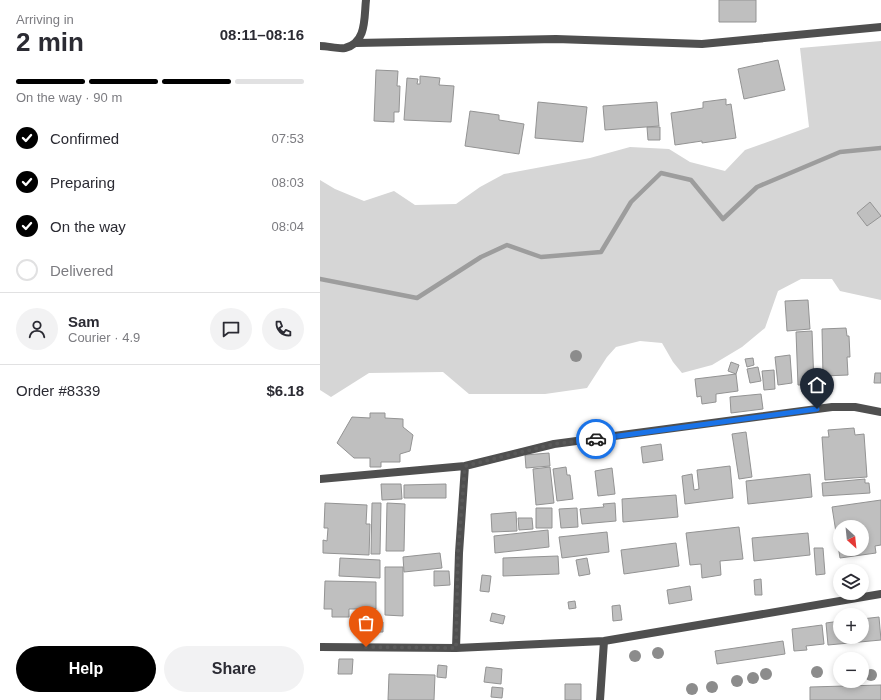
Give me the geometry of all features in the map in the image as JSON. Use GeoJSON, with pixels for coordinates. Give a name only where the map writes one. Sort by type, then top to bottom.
{"type":"FeatureCollection","features":[{"type":"Feature","properties":{"kind":"street"},"geometry":{"type":"LineString","coordinates":[[356,43],[363,33],[366,0]]}},
{"type":"Feature","properties":{"kind":"street"},"geometry":{"type":"LineString","coordinates":[[320,46],[345,48],[356,43],[556,39],[702,44],[881,27]]}},
{"type":"Feature","properties":{"kind":"street"},"geometry":{"type":"LineString","coordinates":[[320,479],[465,466],[554,444],[832,407],[855,407],[881,412]]}},
{"type":"Feature","properties":{"kind":"street"},"geometry":{"type":"LineString","coordinates":[[456,648],[458,553],[465,466]]}},
{"type":"Feature","properties":{"kind":"street"},"geometry":{"type":"LineString","coordinates":[[320,647],[456,648],[604,641],[881,594]]}},
{"type":"Feature","properties":{"kind":"street"},"geometry":{"type":"LineString","coordinates":[[600,700],[604,641]]}},
{"type":"Feature","properties":{"kind":"shaded area"},"geometry":{"type":"Polygon","coordinates":[[[881,41],[881,300],[840,291],[832,279],[801,279],[778,291],[765,328],[742,347],[712,365],[682,373],[673,362],[662,343],[640,341],[616,347],[607,357],[587,388],[545,394],[469,394],[443,372],[369,373],[331,397],[320,390],[320,180],[335,189],[364,201],[394,191],[415,205],[456,204],[480,187],[504,174],[590,158],[630,147],[669,149],[690,162],[725,171],[745,150],[809,127],[800,48],[881,41]]]}},
{"type":"Feature","properties":{"kind":"building"},"geometry":{"type":"Polygon","coordinates":[[[719,0],[756,0],[756,22],[719,22],[719,0]]]}},
{"type":"Feature","properties":{"kind":"building"},"geometry":{"type":"Polygon","coordinates":[[[778,60],[785,90],[744,99],[738,69],[778,60]]]}},
{"type":"Feature","properties":{"kind":"building"},"geometry":{"type":"Polygon","coordinates":[[[376,70],[398,71],[397,86],[400,86],[399,112],[394,112],[394,122],[374,121],[376,70]]]}},
{"type":"Feature","properties":{"kind":"building"},"geometry":{"type":"Polygon","coordinates":[[[420,76],[440,78],[439,85],[454,86],[451,122],[404,120],[407,78],[418,79],[417,84],[420,84],[420,76]]]}},
{"type":"Feature","properties":{"kind":"building"},"geometry":{"type":"Polygon","coordinates":[[[726,99],[726,105],[731,104],[736,138],[675,145],[671,113],[703,108],[703,102],[726,99]]]}},
{"type":"Feature","properties":{"kind":"building"},"geometry":{"type":"Polygon","coordinates":[[[538,102],[587,107],[583,142],[535,138],[538,102]]]}},
{"type":"Feature","properties":{"kind":"building"},"geometry":{"type":"Polygon","coordinates":[[[657,102],[659,126],[605,130],[603,106],[657,102]]]}},
{"type":"Feature","properties":{"kind":"building"},"geometry":{"type":"Polygon","coordinates":[[[470,111],[499,115],[499,120],[524,124],[519,154],[465,146],[470,111]]]}},
{"type":"Feature","properties":{"kind":"building"},"geometry":{"type":"Polygon","coordinates":[[[647,127],[660,127],[660,140],[648,140],[647,127]]]}},
{"type":"Feature","properties":{"kind":"building"},"geometry":{"type":"Polygon","coordinates":[[[870,202],[881,216],[867,226],[857,213],[870,202]]]}},
{"type":"Feature","properties":{"kind":"building"},"geometry":{"type":"Polygon","coordinates":[[[808,300],[810,329],[787,331],[785,301],[808,300]]]}},
{"type":"Feature","properties":{"kind":"building"},"geometry":{"type":"Polygon","coordinates":[[[846,328],[847,336],[849,336],[850,357],[847,357],[848,375],[823,376],[822,329],[846,328]]]}},
{"type":"Feature","properties":{"kind":"building"},"geometry":{"type":"Polygon","coordinates":[[[812,331],[814,385],[798,385],[796,332],[812,331]]]}},
{"type":"Feature","properties":{"kind":"building"},"geometry":{"type":"Polygon","coordinates":[[[790,355],[792,383],[778,385],[775,357],[790,355]]]}},
{"type":"Feature","properties":{"kind":"building"},"geometry":{"type":"Polygon","coordinates":[[[753,358],[754,365],[747,367],[745,359],[753,358]]]}},
{"type":"Feature","properties":{"kind":"building"},"geometry":{"type":"Polygon","coordinates":[[[731,362],[739,365],[736,374],[728,371],[731,362]]]}},
{"type":"Feature","properties":{"kind":"building"},"geometry":{"type":"Polygon","coordinates":[[[758,367],[761,381],[750,383],[747,369],[758,367]]]}},
{"type":"Feature","properties":{"kind":"building"},"geometry":{"type":"Polygon","coordinates":[[[774,370],[775,389],[764,390],[762,371],[774,370]]]}},
{"type":"Feature","properties":{"kind":"building"},"geometry":{"type":"Polygon","coordinates":[[[875,373],[881,373],[881,383],[874,383],[875,373]]]}},
{"type":"Feature","properties":{"kind":"building"},"geometry":{"type":"Polygon","coordinates":[[[736,374],[738,391],[716,394],[716,402],[702,404],[701,396],[697,397],[695,379],[736,374]]]}},
{"type":"Feature","properties":{"kind":"building"},"geometry":{"type":"Polygon","coordinates":[[[761,394],[763,409],[731,413],[730,397],[761,394]]]}},
{"type":"Feature","properties":{"kind":"building"},"geometry":{"type":"Polygon","coordinates":[[[370,413],[385,413],[385,418],[403,419],[403,427],[413,435],[410,451],[400,454],[400,462],[381,462],[381,467],[370,467],[370,458],[354,458],[337,443],[352,417],[370,418],[370,413]]]}},
{"type":"Feature","properties":{"kind":"building"},"geometry":{"type":"Polygon","coordinates":[[[854,428],[855,435],[864,434],[867,477],[825,480],[822,437],[829,437],[828,430],[854,428]]]}},
{"type":"Feature","properties":{"kind":"building"},"geometry":{"type":"Polygon","coordinates":[[[746,432],[752,477],[739,479],[732,434],[746,432]]]}},
{"type":"Feature","properties":{"kind":"building"},"geometry":{"type":"Polygon","coordinates":[[[661,444],[663,460],[643,463],[641,447],[661,444]]]}},
{"type":"Feature","properties":{"kind":"building"},"geometry":{"type":"Polygon","coordinates":[[[549,453],[550,466],[526,468],[525,455],[549,453]]]}},
{"type":"Feature","properties":{"kind":"building"},"geometry":{"type":"Polygon","coordinates":[[[730,466],[733,498],[685,504],[682,476],[692,474],[694,490],[699,489],[697,470],[730,466]]]}},
{"type":"Feature","properties":{"kind":"building"},"geometry":{"type":"Polygon","coordinates":[[[550,467],[554,503],[536,505],[533,469],[550,467]]]}},
{"type":"Feature","properties":{"kind":"building"},"geometry":{"type":"Polygon","coordinates":[[[566,467],[567,475],[570,475],[573,499],[557,501],[553,469],[566,467]]]}},
{"type":"Feature","properties":{"kind":"building"},"geometry":{"type":"Polygon","coordinates":[[[612,468],[615,494],[598,496],[595,471],[612,468]]]}},
{"type":"Feature","properties":{"kind":"building"},"geometry":{"type":"Polygon","coordinates":[[[810,474],[812,497],[748,504],[746,481],[810,474]]]}},
{"type":"Feature","properties":{"kind":"building"},"geometry":{"type":"Polygon","coordinates":[[[865,479],[865,483],[869,483],[870,493],[823,496],[822,483],[865,479]]]}},
{"type":"Feature","properties":{"kind":"building"},"geometry":{"type":"Polygon","coordinates":[[[381,484],[401,484],[402,499],[382,500],[381,484]]]}},
{"type":"Feature","properties":{"kind":"building"},"geometry":{"type":"Polygon","coordinates":[[[446,484],[446,498],[404,498],[404,485],[446,484]]]}},
{"type":"Feature","properties":{"kind":"building"},"geometry":{"type":"Polygon","coordinates":[[[676,495],[678,517],[623,522],[622,499],[676,495]]]}},
{"type":"Feature","properties":{"kind":"building"},"geometry":{"type":"Polygon","coordinates":[[[881,500],[881,545],[875,546],[876,553],[869,554],[869,520],[834,520],[832,507],[881,500]]]}},
{"type":"Feature","properties":{"kind":"building"},"geometry":{"type":"Polygon","coordinates":[[[325,503],[367,505],[366,524],[370,524],[369,555],[323,553],[323,540],[327,541],[328,528],[324,528],[325,503]]]}},
{"type":"Feature","properties":{"kind":"building"},"geometry":{"type":"Polygon","coordinates":[[[372,503],[381,503],[380,554],[371,554],[372,503]]]}},
{"type":"Feature","properties":{"kind":"building"},"geometry":{"type":"Polygon","coordinates":[[[387,503],[405,504],[404,551],[386,551],[387,503]]]}},
{"type":"Feature","properties":{"kind":"building"},"geometry":{"type":"Polygon","coordinates":[[[615,503],[616,521],[582,524],[580,509],[604,507],[603,504],[615,503]]]}},
{"type":"Feature","properties":{"kind":"building"},"geometry":{"type":"Polygon","coordinates":[[[536,508],[552,508],[552,528],[536,528],[536,508]]]}},
{"type":"Feature","properties":{"kind":"building"},"geometry":{"type":"Polygon","coordinates":[[[577,508],[578,527],[561,528],[559,509],[577,508]]]}},
{"type":"Feature","properties":{"kind":"building"},"geometry":{"type":"Polygon","coordinates":[[[516,512],[517,531],[492,532],[491,514],[516,512]]]}},
{"type":"Feature","properties":{"kind":"building"},"geometry":{"type":"Polygon","coordinates":[[[518,518],[532,518],[533,529],[519,530],[518,518]]]}},
{"type":"Feature","properties":{"kind":"building"},"geometry":{"type":"Polygon","coordinates":[[[739,527],[743,559],[720,561],[721,575],[702,578],[701,564],[690,565],[686,533],[739,527]]]}},
{"type":"Feature","properties":{"kind":"building"},"geometry":{"type":"Polygon","coordinates":[[[548,530],[549,547],[495,553],[494,536],[548,530]]]}},
{"type":"Feature","properties":{"kind":"building"},"geometry":{"type":"Polygon","coordinates":[[[607,532],[609,552],[562,558],[559,537],[607,532]]]}},
{"type":"Feature","properties":{"kind":"building"},"geometry":{"type":"Polygon","coordinates":[[[808,533],[810,555],[754,561],[752,538],[808,533]]]}},
{"type":"Feature","properties":{"kind":"building"},"geometry":{"type":"Polygon","coordinates":[[[676,543],[679,566],[624,574],[621,550],[676,543]]]}},
{"type":"Feature","properties":{"kind":"building"},"geometry":{"type":"Polygon","coordinates":[[[814,548],[823,548],[825,574],[816,575],[814,548]]]}},
{"type":"Feature","properties":{"kind":"building"},"geometry":{"type":"Polygon","coordinates":[[[440,553],[442,568],[404,572],[403,557],[440,553]]]}},
{"type":"Feature","properties":{"kind":"building"},"geometry":{"type":"Polygon","coordinates":[[[558,556],[559,574],[503,576],[503,558],[558,556]]]}},
{"type":"Feature","properties":{"kind":"building"},"geometry":{"type":"Polygon","coordinates":[[[840,556],[854,556],[840,558],[840,556]]]}},
{"type":"Feature","properties":{"kind":"building"},"geometry":{"type":"Polygon","coordinates":[[[340,558],[380,560],[380,578],[339,576],[340,558]]]}},
{"type":"Feature","properties":{"kind":"building"},"geometry":{"type":"Polygon","coordinates":[[[587,558],[590,574],[579,576],[576,560],[587,558]]]}},
{"type":"Feature","properties":{"kind":"building"},"geometry":{"type":"Polygon","coordinates":[[[385,567],[403,567],[403,616],[385,615],[385,567]]]}},
{"type":"Feature","properties":{"kind":"building"},"geometry":{"type":"Polygon","coordinates":[[[434,571],[449,571],[450,585],[434,586],[434,571]]]}},
{"type":"Feature","properties":{"kind":"building"},"geometry":{"type":"Polygon","coordinates":[[[482,575],[491,576],[489,592],[480,591],[482,575]]]}},
{"type":"Feature","properties":{"kind":"building"},"geometry":{"type":"Polygon","coordinates":[[[761,579],[762,595],[755,595],[754,580],[761,579]]]}},
{"type":"Feature","properties":{"kind":"building"},"geometry":{"type":"Polygon","coordinates":[[[325,581],[376,582],[376,609],[349,609],[349,617],[332,617],[332,609],[324,609],[325,581]]]}},
{"type":"Feature","properties":{"kind":"building"},"geometry":{"type":"Polygon","coordinates":[[[690,586],[692,600],[669,604],[667,590],[690,586]]]}},
{"type":"Feature","properties":{"kind":"building"},"geometry":{"type":"Polygon","coordinates":[[[575,601],[576,608],[569,609],[568,602],[575,601]]]}},
{"type":"Feature","properties":{"kind":"building"},"geometry":{"type":"Polygon","coordinates":[[[620,605],[622,620],[613,621],[612,606],[620,605]]]}},
{"type":"Feature","properties":{"kind":"building"},"geometry":{"type":"Polygon","coordinates":[[[492,613],[505,616],[503,624],[490,621],[492,613]]]}},
{"type":"Feature","properties":{"kind":"building"},"geometry":{"type":"Polygon","coordinates":[[[879,617],[881,640],[869,641],[869,618],[879,617]]]}},
{"type":"Feature","properties":{"kind":"building"},"geometry":{"type":"Polygon","coordinates":[[[374,622],[383,622],[383,632],[374,632],[374,622]]]}},
{"type":"Feature","properties":{"kind":"building"},"geometry":{"type":"Polygon","coordinates":[[[833,622],[833,644],[839,644],[828,645],[826,623],[833,622]]]}},
{"type":"Feature","properties":{"kind":"building"},"geometry":{"type":"Polygon","coordinates":[[[822,625],[824,644],[806,646],[807,650],[794,651],[792,629],[822,625]]]}},
{"type":"Feature","properties":{"kind":"building"},"geometry":{"type":"Polygon","coordinates":[[[783,641],[785,654],[717,664],[715,651],[783,641]]]}},
{"type":"Feature","properties":{"kind":"building"},"geometry":{"type":"Polygon","coordinates":[[[339,659],[353,659],[352,674],[338,674],[339,659]]]}},
{"type":"Feature","properties":{"kind":"building"},"geometry":{"type":"Polygon","coordinates":[[[438,665],[447,666],[446,678],[437,677],[438,665]]]}},
{"type":"Feature","properties":{"kind":"building"},"geometry":{"type":"Polygon","coordinates":[[[486,667],[502,669],[501,684],[484,682],[486,667]]]}},
{"type":"Feature","properties":{"kind":"building"},"geometry":{"type":"Polygon","coordinates":[[[389,674],[435,675],[434,700],[388,700],[389,674]]]}},
{"type":"Feature","properties":{"kind":"building"},"geometry":{"type":"Polygon","coordinates":[[[565,684],[581,684],[581,700],[565,700],[565,684]]]}},
{"type":"Feature","properties":{"kind":"building"},"geometry":{"type":"Polygon","coordinates":[[[869,685],[881,685],[881,700],[810,700],[810,687],[869,688],[869,685]]]}},
{"type":"Feature","properties":{"kind":"building"},"geometry":{"type":"Polygon","coordinates":[[[492,687],[503,688],[502,698],[491,697],[492,687]]]}},
{"type":"Feature","properties":{"kind":"waterway"},"geometry":{"type":"LineString","coordinates":[[320,279],[417,298],[481,257],[507,245],[541,257],[601,252],[631,202],[661,173],[691,180],[723,219],[757,187],[840,152],[881,148]]}},
{"type":"Feature","properties":{"kind":"way so far"},"geometry":{"type":"LineString","coordinates":[[366,647],[456,648],[458,553],[465,466],[554,444],[596,439]]}},
{"type":"Feature","properties":{"kind":"route"},"geometry":{"type":"LineString","coordinates":[[596,439],[817,409]]}}]}
